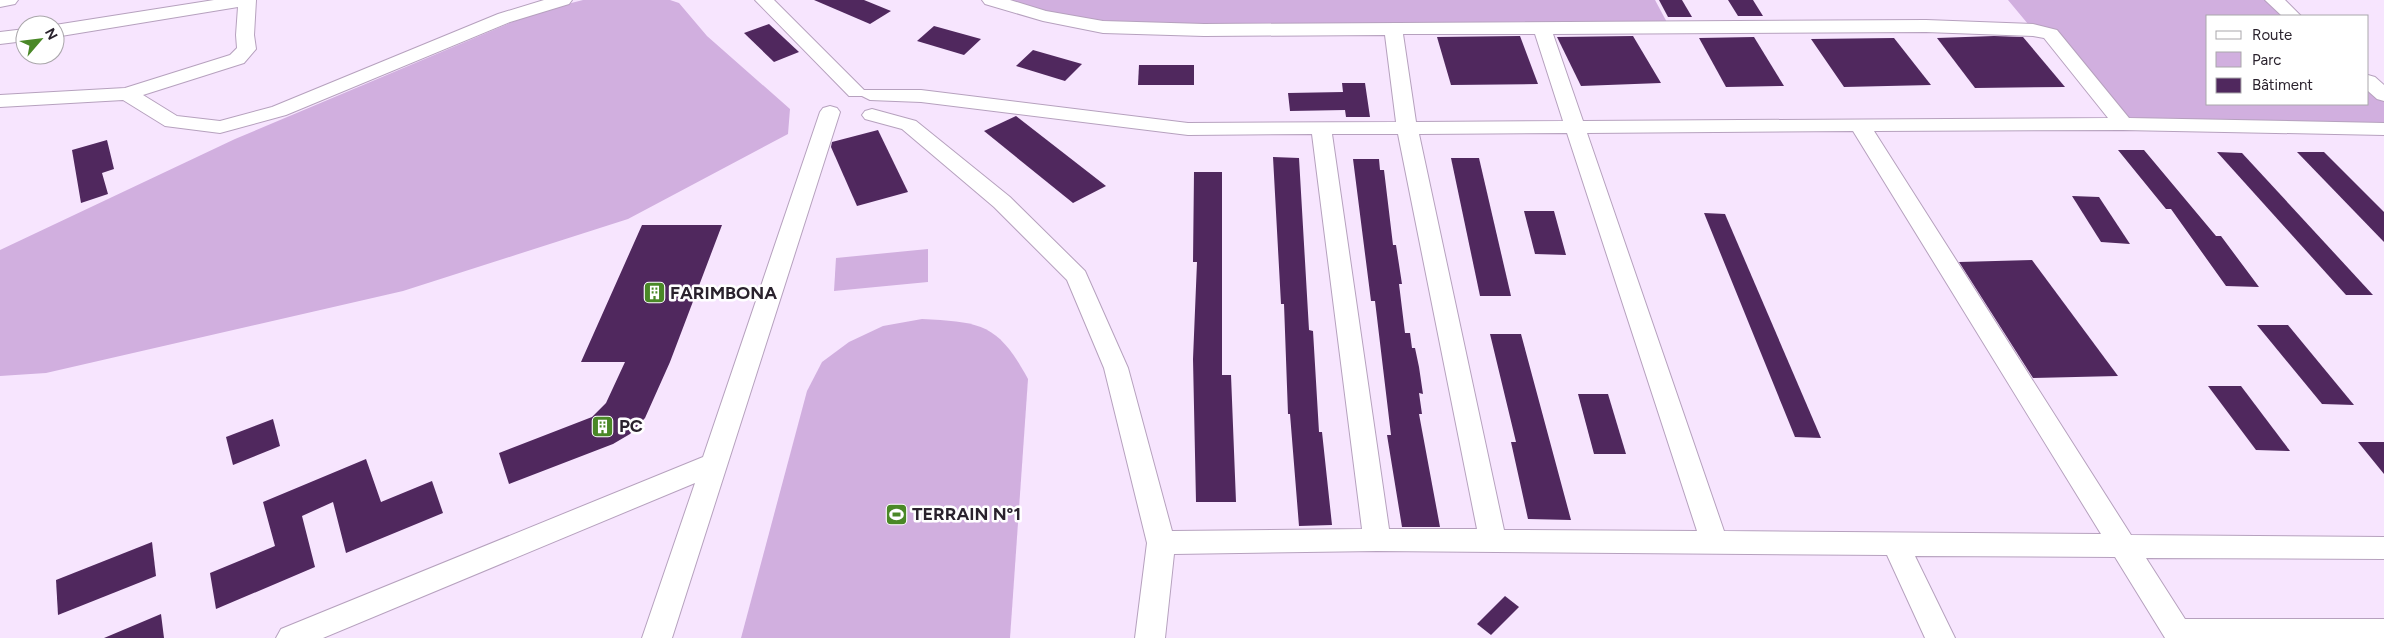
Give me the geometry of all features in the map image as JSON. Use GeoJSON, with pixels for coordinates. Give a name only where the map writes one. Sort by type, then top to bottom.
{"type":"FeatureCollection","features":[{"type":"Feature","properties":{"kind":"street"},"geometry":{"type":"LineString","coordinates":[[0,2],[9,0]]}},
{"type":"Feature","properties":{"kind":"street"},"geometry":{"type":"LineString","coordinates":[[113,22],[123,0]]}},
{"type":"Feature","properties":{"kind":"street"},"geometry":{"type":"LineString","coordinates":[[0,101],[127,94],[237,59],[247,50],[245,34],[247,0],[65,29]]}},
{"type":"Feature","properties":{"kind":"street"},"geometry":{"type":"LineString","coordinates":[[127,94],[172,122],[220,127],[279,111],[504,18],[562,0]]}},
{"type":"Feature","properties":{"kind":"street"},"geometry":{"type":"LineString","coordinates":[[764,0],[855,109],[909,125],[1002,202],[1077,276],[1116,368],[1161,543],[1150,638]]}},
{"type":"Feature","properties":{"kind":"street"},"geometry":{"type":"LineString","coordinates":[[990,0],[1043,16],[1103,27],[1204,30],[1926,26],[2033,30],[2050,34],[2123,124]]}},
{"type":"Feature","properties":{"kind":"street"},"geometry":{"type":"LineString","coordinates":[[2274,0],[2291,15]]}},
{"type":"Feature","properties":{"kind":"street"},"geometry":{"type":"LineString","coordinates":[[1542,28],[1714,542]]}},
{"type":"Feature","properties":{"kind":"street"},"geometry":{"type":"LineString","coordinates":[[1393,29],[1407,127],[1493,541]]}},
{"type":"Feature","properties":{"kind":"street"},"geometry":{"type":"LineString","coordinates":[[0,38],[15,36]]}},
{"type":"Feature","properties":{"kind":"street"},"geometry":{"type":"LineString","coordinates":[[2369,82],[2384,96]]}},
{"type":"Feature","properties":{"kind":"street"},"geometry":{"type":"LineString","coordinates":[[855,109],[921,96],[1188,129],[2123,124],[2384,129]]}},
{"type":"Feature","properties":{"kind":"street"},"geometry":{"type":"LineString","coordinates":[[657,638],[712,464],[855,109]]}},
{"type":"Feature","properties":{"kind":"street"},"geometry":{"type":"LineString","coordinates":[[1860,126],[2179,635],[2384,632]]}},
{"type":"Feature","properties":{"kind":"street"},"geometry":{"type":"LineString","coordinates":[[1321,128],[1377,540]]}},
{"type":"Feature","properties":{"kind":"street"},"geometry":{"type":"LineString","coordinates":[[291,638],[712,464]]}},
{"type":"Feature","properties":{"kind":"street"},"geometry":{"type":"LineString","coordinates":[[1161,543],[1377,540],[2384,548]]}},
{"type":"Feature","properties":{"kind":"street"},"geometry":{"type":"LineString","coordinates":[[1895,544],[1940,638]]}},
{"type":"Feature","properties":{"kind":"green space"},"geometry":{"type":"Polygon","coordinates":[[[583,0],[670,0],[679,3],[707,36],[790,109],[788,134],[628,219],[403,291],[46,373],[0,376],[0,250],[235,139],[536,12],[583,0]]]}},
{"type":"Feature","properties":{"kind":"green space"},"geometry":{"type":"Polygon","coordinates":[[[991,0],[1655,0],[1670,28],[1103,27],[991,0]]]}},
{"type":"Feature","properties":{"kind":"green space"},"geometry":{"type":"Polygon","coordinates":[[[2008,0],[2274,0],[2291,15],[2206,15],[2206,105],[2369,105],[2369,82],[2384,95],[2384,129],[2123,124],[2050,34],[2033,30],[2008,0]]]}},
{"type":"Feature","properties":{"kind":"green space"},"geometry":{"type":"Polygon","coordinates":[[[928,249],[928,282],[834,291],[836,258],[928,249]]]}},
{"type":"Feature","properties":{"kind":"green space","name":"TERRAIN N°1"},"geometry":{"type":"Polygon","coordinates":[[[922,319],[960,322],[986,329],[1007,347],[1028,379],[1010,638],[741,638],[807,391],[822,362],[849,342],[883,326],[922,319]]]}},
{"type":"Feature","properties":{"kind":"building"},"geometry":{"type":"Polygon","coordinates":[[[814,0],[864,0],[891,11],[870,24],[814,0]]]}},
{"type":"Feature","properties":{"kind":"building"},"geometry":{"type":"Polygon","coordinates":[[[1659,0],[1682,0],[1692,17],[1668,17],[1659,0]]]}},
{"type":"Feature","properties":{"kind":"building"},"geometry":{"type":"Polygon","coordinates":[[[1728,0],[1753,0],[1763,16],[1738,16],[1728,0]]]}},
{"type":"Feature","properties":{"kind":"building"},"geometry":{"type":"Polygon","coordinates":[[[769,24],[799,52],[774,62],[744,33],[769,24]]]}},
{"type":"Feature","properties":{"kind":"building"},"geometry":{"type":"Polygon","coordinates":[[[934,26],[981,39],[964,55],[917,41],[934,26]]]}},
{"type":"Feature","properties":{"kind":"building"},"geometry":{"type":"Polygon","coordinates":[[[1520,36],[1538,84],[1451,85],[1437,37],[1520,36]]]}},
{"type":"Feature","properties":{"kind":"building"},"geometry":{"type":"Polygon","coordinates":[[[1633,36],[1661,83],[1581,86],[1557,37],[1633,36]]]}},
{"type":"Feature","properties":{"kind":"building"},"geometry":{"type":"Polygon","coordinates":[[[1754,37],[1784,86],[1726,87],[1699,38],[1754,37]]]}},
{"type":"Feature","properties":{"kind":"building"},"geometry":{"type":"Polygon","coordinates":[[[2023,37],[2065,87],[1975,88],[1937,38],[2023,37]]]}},
{"type":"Feature","properties":{"kind":"building"},"geometry":{"type":"Polygon","coordinates":[[[1894,38],[1931,85],[1844,87],[1811,39],[1894,38]]]}},
{"type":"Feature","properties":{"kind":"building"},"geometry":{"type":"Polygon","coordinates":[[[1033,50],[1082,64],[1065,81],[1016,66],[1033,50]]]}},
{"type":"Feature","properties":{"kind":"building"},"geometry":{"type":"Polygon","coordinates":[[[1139,65],[1194,65],[1194,85],[1138,85],[1139,65]]]}},
{"type":"Feature","properties":{"kind":"building"},"geometry":{"type":"Polygon","coordinates":[[[1342,83],[1365,83],[1370,117],[1346,117],[1345,110],[1290,111],[1288,93],[1343,92],[1342,83]]]}},
{"type":"Feature","properties":{"kind":"building"},"geometry":{"type":"Polygon","coordinates":[[[1016,116],[1106,186],[1073,203],[984,131],[1016,116]]]}},
{"type":"Feature","properties":{"kind":"building"},"geometry":{"type":"Polygon","coordinates":[[[878,130],[908,192],[857,206],[831,147],[832,142],[878,130]]]}},
{"type":"Feature","properties":{"kind":"building"},"geometry":{"type":"Polygon","coordinates":[[[107,140],[114,169],[102,173],[108,194],[81,203],[72,150],[107,140]]]}},
{"type":"Feature","properties":{"kind":"building"},"geometry":{"type":"Polygon","coordinates":[[[2118,150],[2144,150],[2216,236],[2221,236],[2259,287],[2226,286],[2171,209],[2166,209],[2118,150]]]}},
{"type":"Feature","properties":{"kind":"building"},"geometry":{"type":"Polygon","coordinates":[[[2217,152],[2242,153],[2373,295],[2346,295],[2217,152]]]}},
{"type":"Feature","properties":{"kind":"building"},"geometry":{"type":"Polygon","coordinates":[[[2297,152],[2324,152],[2384,212],[2384,242],[2297,152]]]}},
{"type":"Feature","properties":{"kind":"building"},"geometry":{"type":"Polygon","coordinates":[[[1273,157],[1299,158],[1309,330],[1313,331],[1319,432],[1322,432],[1332,525],[1299,526],[1290,414],[1288,414],[1284,304],[1281,304],[1273,157]]]}},
{"type":"Feature","properties":{"kind":"building"},"geometry":{"type":"Polygon","coordinates":[[[1451,158],[1479,158],[1511,296],[1480,296],[1451,158]]]}},
{"type":"Feature","properties":{"kind":"building"},"geometry":{"type":"Polygon","coordinates":[[[1353,159],[1379,159],[1380,170],[1384,170],[1393,245],[1396,245],[1402,284],[1399,284],[1405,333],[1410,333],[1412,348],[1415,348],[1419,367],[1423,394],[1419,393],[1422,414],[1419,414],[1440,527],[1402,527],[1387,435],[1391,435],[1375,301],[1371,301],[1353,159]]]}},
{"type":"Feature","properties":{"kind":"building"},"geometry":{"type":"Polygon","coordinates":[[[1194,172],[1222,172],[1222,375],[1231,375],[1236,502],[1196,502],[1193,359],[1197,262],[1193,262],[1194,172]]]}},
{"type":"Feature","properties":{"kind":"building"},"geometry":{"type":"Polygon","coordinates":[[[2072,196],[2099,197],[2130,244],[2101,242],[2072,196]]]}},
{"type":"Feature","properties":{"kind":"building"},"geometry":{"type":"Polygon","coordinates":[[[1524,211],[1554,211],[1566,255],[1535,254],[1524,211]]]}},
{"type":"Feature","properties":{"kind":"building"},"geometry":{"type":"Polygon","coordinates":[[[1704,213],[1725,214],[1821,438],[1795,437],[1704,213]]]}},
{"type":"Feature","properties":{"kind":"building","name":"FARIMBONA"},"geometry":{"type":"Polygon","coordinates":[[[642,225],[722,225],[670,362],[645,418],[630,434],[613,444],[509,484],[499,453],[592,417],[606,403],[625,362],[581,362],[642,225]]]}},
{"type":"Feature","properties":{"kind":"building"},"geometry":{"type":"Polygon","coordinates":[[[2032,260],[2118,376],[2033,378],[1959,262],[2032,260]]]}},
{"type":"Feature","properties":{"kind":"building"},"geometry":{"type":"Polygon","coordinates":[[[2257,325],[2288,325],[2354,405],[2322,404],[2257,325]]]}},
{"type":"Feature","properties":{"kind":"building"},"geometry":{"type":"Polygon","coordinates":[[[1490,334],[1521,334],[1571,520],[1528,519],[1511,442],[1516,442],[1490,334]]]}},
{"type":"Feature","properties":{"kind":"building"},"geometry":{"type":"Polygon","coordinates":[[[2208,386],[2241,386],[2290,451],[2256,450],[2208,386]]]}},
{"type":"Feature","properties":{"kind":"building"},"geometry":{"type":"Polygon","coordinates":[[[1578,394],[1608,394],[1626,454],[1594,454],[1578,394]]]}},
{"type":"Feature","properties":{"kind":"building"},"geometry":{"type":"Polygon","coordinates":[[[273,419],[280,446],[233,465],[226,437],[273,419]]]}},
{"type":"Feature","properties":{"kind":"building"},"geometry":{"type":"Polygon","coordinates":[[[2358,442],[2384,442],[2384,474],[2358,442]]]}},
{"type":"Feature","properties":{"kind":"building"},"geometry":{"type":"Polygon","coordinates":[[[366,459],[381,502],[432,481],[443,513],[346,553],[333,502],[302,516],[315,567],[216,609],[210,573],[275,546],[263,502],[366,459]]]}},
{"type":"Feature","properties":{"kind":"building"},"geometry":{"type":"Polygon","coordinates":[[[152,542],[156,576],[58,615],[56,580],[152,542]]]}},
{"type":"Feature","properties":{"kind":"building"},"geometry":{"type":"Polygon","coordinates":[[[1505,596],[1519,607],[1491,635],[1477,624],[1505,596]]]}},
{"type":"Feature","properties":{"kind":"building"},"geometry":{"type":"Polygon","coordinates":[[[161,614],[164,638],[104,638],[161,614]]]}},
{"type":"Feature","properties":{"kind":"place","name":"FARIMBONA"},"geometry":{"type":"Point","coordinates":[654,293]}},
{"type":"Feature","properties":{"kind":"place","name":"PC"},"geometry":{"type":"Point","coordinates":[603,426]}},
{"type":"Feature","properties":{"kind":"place","name":"TERRAIN N°1"},"geometry":{"type":"Point","coordinates":[896,514]}}]}
